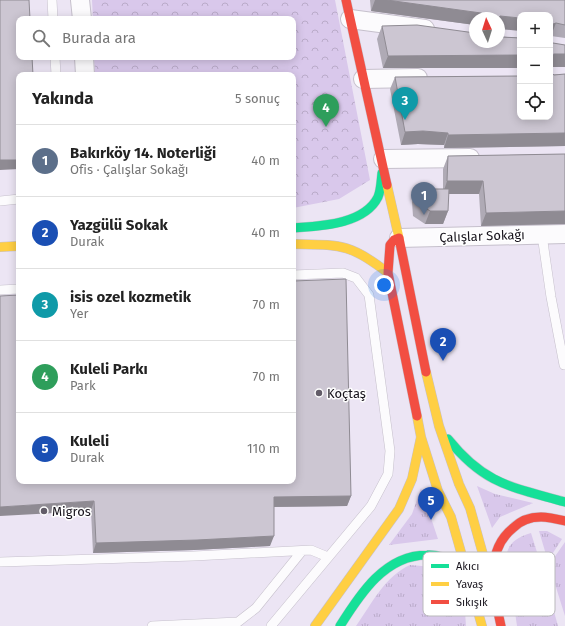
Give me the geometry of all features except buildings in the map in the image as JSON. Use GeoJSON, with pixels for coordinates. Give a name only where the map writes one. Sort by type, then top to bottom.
{"type":"FeatureCollection","features":[{"type":"Feature","properties":{"kind":"main road"},"geometry":{"type":"LineString","coordinates":[[346,0],[363,79],[383,159],[432,399],[439,426],[459,484],[470,508],[482,552]]}},
{"type":"Feature","properties":{"kind":"main road"},"geometry":{"type":"LineString","coordinates":[[296,228],[338,222],[355,216],[368,209],[378,199],[381,185],[383,159]]}},
{"type":"Feature","properties":{"kind":"main road"},"geometry":{"type":"LineString","coordinates":[[399,238],[394,240],[390,245],[388,273],[422,437],[438,491],[451,517],[461,552]]}},
{"type":"Feature","properties":{"kind":"main road"},"geometry":{"type":"LineString","coordinates":[[296,244],[346,248],[360,253],[388,273]]}},
{"type":"Feature","properties":{"kind":"main road"},"geometry":{"type":"LineString","coordinates":[[0,247],[16,246]]}},
{"type":"Feature","properties":{"kind":"main road"},"geometry":{"type":"LineString","coordinates":[[439,426],[463,458],[487,478],[510,487],[565,502]]}},
{"type":"Feature","properties":{"kind":"main road"},"geometry":{"type":"LineString","coordinates":[[315,626],[399,509],[412,479],[422,437]]}},
{"type":"Feature","properties":{"kind":"main road"},"geometry":{"type":"LineString","coordinates":[[496,552],[504,536],[516,525],[531,518],[546,517],[565,522]]}},
{"type":"Feature","properties":{"kind":"main road"},"geometry":{"type":"LineString","coordinates":[[340,626],[380,574],[390,565],[398,559],[423,554]]}},
{"type":"Feature","properties":{"kind":"main road"},"geometry":{"type":"LineString","coordinates":[[480,616],[482,626]]}},
{"type":"Feature","properties":{"kind":"main road"},"geometry":{"type":"LineString","coordinates":[[499,616],[501,626]]}},
{"type":"Feature","properties":{"kind":"street"},"geometry":{"type":"LineString","coordinates":[[80,0],[82,16]]}},
{"type":"Feature","properties":{"kind":"street"},"geometry":{"type":"LineString","coordinates":[[350,19],[444,32]]}},
{"type":"Feature","properties":{"kind":"street"},"geometry":{"type":"LineString","coordinates":[[84,60],[85,72]]}},
{"type":"Feature","properties":{"kind":"street"},"geometry":{"type":"LineString","coordinates":[[363,79],[434,78]]}},
{"type":"Feature","properties":{"kind":"street"},"geometry":{"type":"LineString","coordinates":[[383,159],[486,157]]}},
{"type":"Feature","properties":{"kind":"street","name":"Çalışlar Sokağı"},"geometry":{"type":"LineString","coordinates":[[399,238],[565,234]]}},
{"type":"Feature","properties":{"kind":"lane"},"geometry":{"type":"LineString","coordinates":[[52,0],[53,16]]}},
{"type":"Feature","properties":{"kind":"lane"},"geometry":{"type":"LineString","coordinates":[[55,60],[56,72]]}},
{"type":"Feature","properties":{"kind":"lane"},"geometry":{"type":"LineString","coordinates":[[0,201],[16,199]]}},
{"type":"Feature","properties":{"kind":"lane"},"geometry":{"type":"LineString","coordinates":[[542,235],[550,298],[564,365]]}},
{"type":"Feature","properties":{"kind":"lane"},"geometry":{"type":"LineString","coordinates":[[270,626],[371,506],[388,474],[390,451],[369,295],[356,278],[343,273],[296,275]]}},
{"type":"Feature","properties":{"kind":"lane"},"geometry":{"type":"LineString","coordinates":[[0,290],[16,289]]}},
{"type":"Feature","properties":{"kind":"lane"},"geometry":{"type":"LineString","coordinates":[[0,562],[117,559],[311,550],[328,557]]}},
{"type":"Feature","properties":{"kind":"lane"},"geometry":{"type":"LineString","coordinates":[[152,626],[238,622],[256,608],[302,551]]}},
{"type":"Feature","properties":{"kind":"green space"},"geometry":{"type":"Polygon","coordinates":[[[92,0],[335,0],[370,180],[339,199],[296,207],[296,72],[95,72],[94,60],[296,60],[296,16],[93,16],[92,0]]]}},
{"type":"Feature","properties":{"kind":"green space"},"geometry":{"type":"Polygon","coordinates":[[[477,486],[495,494],[533,503],[500,517],[492,528],[477,486]]]}},
{"type":"Feature","properties":{"kind":"green space"},"geometry":{"type":"Polygon","coordinates":[[[421,488],[438,539],[389,545],[412,514],[421,488]]]}},
{"type":"Feature","properties":{"kind":"green space"},"geometry":{"type":"Polygon","coordinates":[[[539,531],[547,531],[562,539],[554,552],[545,552],[539,531]]]}},
{"type":"Feature","properties":{"kind":"green space"},"geometry":{"type":"Polygon","coordinates":[[[531,533],[537,552],[507,552],[512,543],[520,537],[531,533]]]}},
{"type":"Feature","properties":{"kind":"green space"},"geometry":{"type":"Polygon","coordinates":[[[565,542],[565,616],[555,584],[555,556],[565,542]]]}},
{"type":"Feature","properties":{"kind":"green space"},"geometry":{"type":"Polygon","coordinates":[[[410,565],[423,566],[423,616],[465,616],[466,626],[356,626],[379,592],[393,576],[410,565]]]}},
{"type":"Feature","properties":{"kind":"green space"},"geometry":{"type":"Polygon","coordinates":[[[555,615],[558,626],[517,626],[516,616],[555,615]]]}},
{"type":"Feature","properties":{"kind":"traffic: fast"},"geometry":{"type":"LineString","coordinates":[[296,228],[328,225],[352,219],[362,213],[371,206],[378,197],[382,173]]}},
{"type":"Feature","properties":{"kind":"traffic: fast"},"geometry":{"type":"LineString","coordinates":[[448,439],[461,454],[487,475],[514,488],[565,502]]}},
{"type":"Feature","properties":{"kind":"traffic: fast"},"geometry":{"type":"LineString","coordinates":[[340,626],[356,601],[375,578],[398,562],[412,557],[423,556]]}},
{"type":"Feature","properties":{"kind":"traffic: slow"},"geometry":{"type":"LineString","coordinates":[[387,185],[399,238]]}},
{"type":"Feature","properties":{"kind":"traffic: slow"},"geometry":{"type":"LineString","coordinates":[[296,244],[334,246],[354,251],[375,263],[388,273]]}},
{"type":"Feature","properties":{"kind":"traffic: slow"},"geometry":{"type":"LineString","coordinates":[[0,247],[16,246]]}},
{"type":"Feature","properties":{"kind":"traffic: slow"},"geometry":{"type":"LineString","coordinates":[[426,372],[439,426],[459,484],[470,508],[482,552]]}},
{"type":"Feature","properties":{"kind":"traffic: slow"},"geometry":{"type":"LineString","coordinates":[[417,416],[421,437],[438,491],[451,517],[461,552]]}},
{"type":"Feature","properties":{"kind":"traffic: slow"},"geometry":{"type":"LineString","coordinates":[[315,626],[399,509],[412,479],[421,437]]}},
{"type":"Feature","properties":{"kind":"traffic: slow"},"geometry":{"type":"LineString","coordinates":[[479,616],[482,626]]}},
{"type":"Feature","properties":{"kind":"traffic: jam"},"geometry":{"type":"LineString","coordinates":[[346,0],[387,185]]}},
{"type":"Feature","properties":{"kind":"traffic: jam"},"geometry":{"type":"LineString","coordinates":[[417,416],[388,273],[390,245],[394,240],[399,238],[426,372]]}},
{"type":"Feature","properties":{"kind":"traffic: jam"},"geometry":{"type":"LineString","coordinates":[[496,552],[504,538],[522,521],[537,517],[553,518],[565,521]]}},
{"type":"Feature","properties":{"kind":"traffic: jam"},"geometry":{"type":"LineString","coordinates":[[499,616],[501,626]]}},
{"type":"Feature","properties":{"kind":"place","name":"isis ozel kozmetik"},"geometry":{"type":"Point","coordinates":[405,120]}},
{"type":"Feature","properties":{"kind":"place","name":"Kuleli Parkı"},"geometry":{"type":"Point","coordinates":[326,127]}},
{"type":"Feature","properties":{"kind":"place","name":"Bakırköy 14. Noterliği"},"geometry":{"type":"Point","coordinates":[424,215]}},
{"type":"Feature","properties":{"kind":"place","name":"Yazgülü Sokak"},"geometry":{"type":"Point","coordinates":[443,361]}},
{"type":"Feature","properties":{"kind":"place","name":"Koçtaş"},"geometry":{"type":"Point","coordinates":[319,393]}},
{"type":"Feature","properties":{"kind":"place","name":"Migros"},"geometry":{"type":"Point","coordinates":[44,511]}},
{"type":"Feature","properties":{"kind":"place","name":"Kuleli"},"geometry":{"type":"Point","coordinates":[431,520]}}]}
